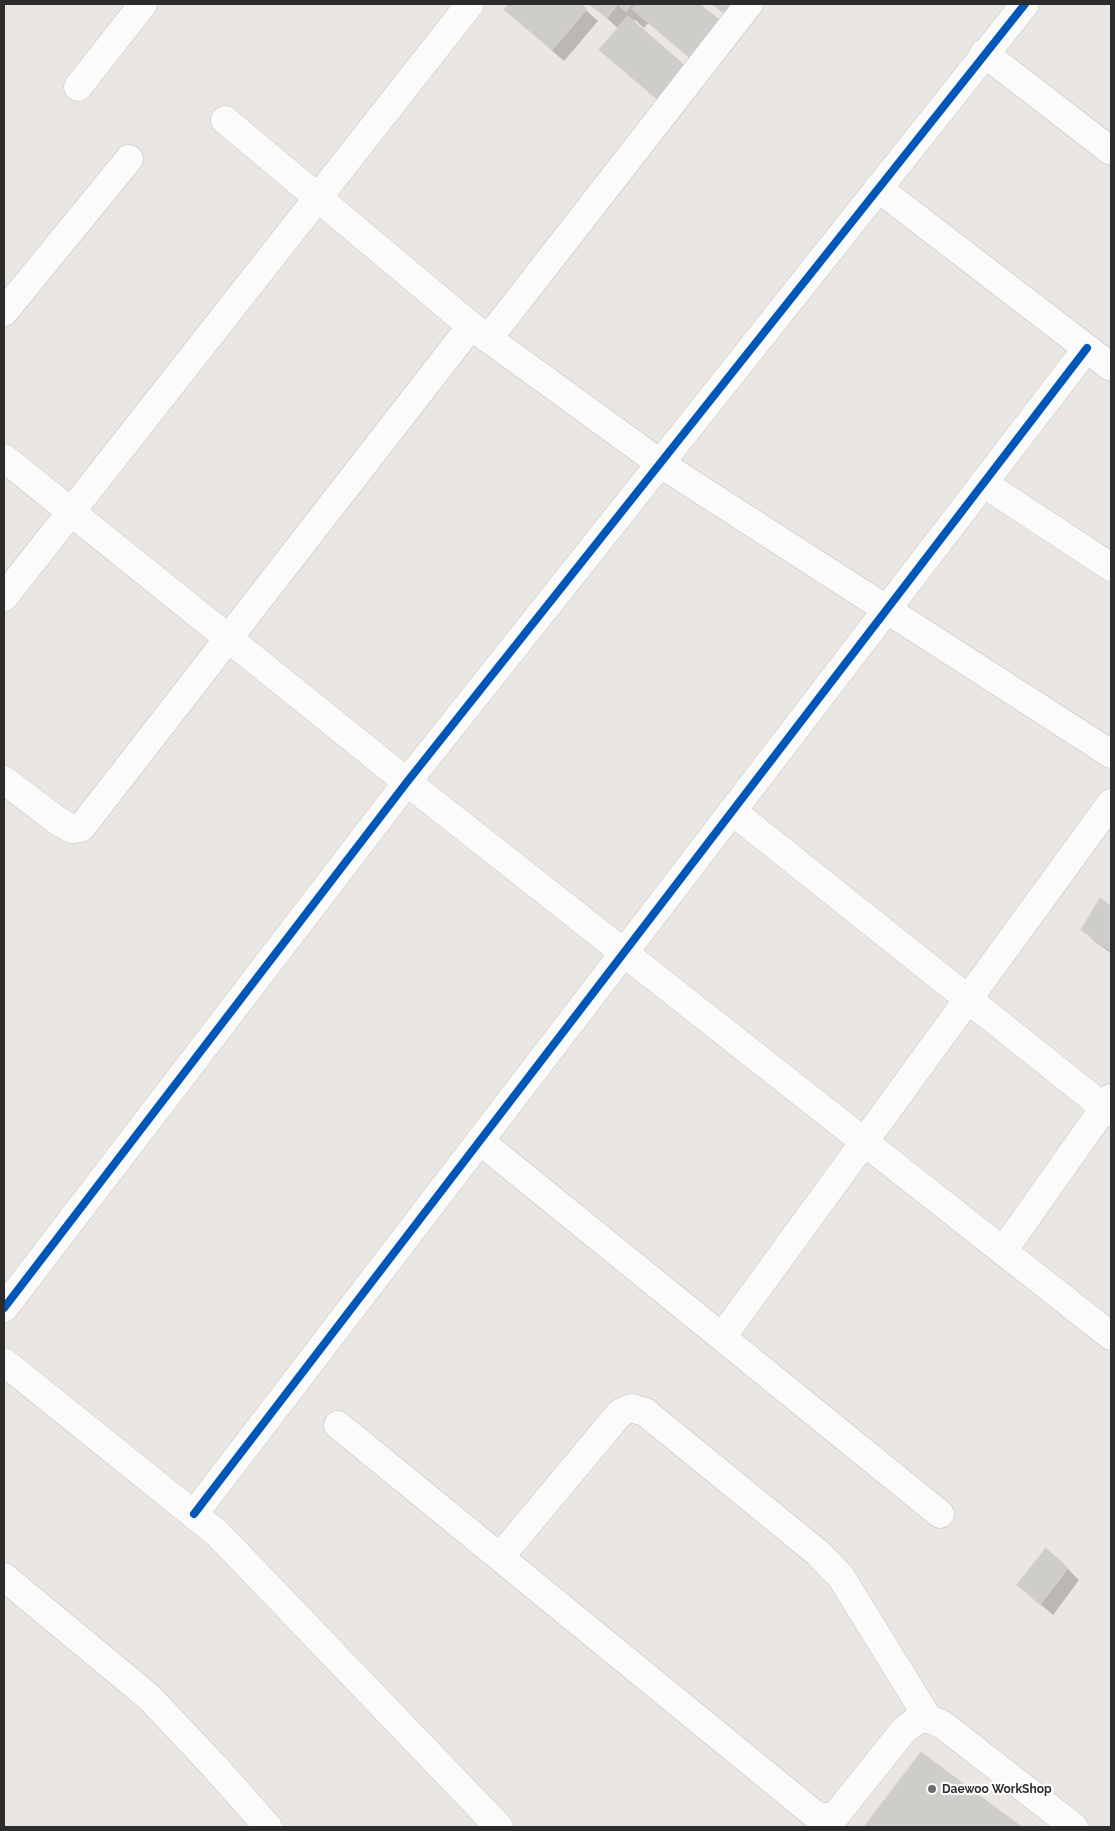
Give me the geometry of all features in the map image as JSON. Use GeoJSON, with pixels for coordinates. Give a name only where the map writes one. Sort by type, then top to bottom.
{"type":"FeatureCollection","features":[{"type":"Feature","properties":{"kind":"street"},"geometry":{"type":"LineString","coordinates":[[78,86],[144,4]]}},
{"type":"Feature","properties":{"kind":"street"},"geometry":{"type":"LineString","coordinates":[[4,597],[470,4]]}},
{"type":"Feature","properties":{"kind":"street"},"geometry":{"type":"LineString","coordinates":[[4,780],[58,821],[72,829],[81,828],[228,638],[750,4]]}},
{"type":"Feature","properties":{"kind":"street"},"geometry":{"type":"LineString","coordinates":[[7,1298],[407,782],[661,464],[984,53],[1025,4]]}},
{"type":"Feature","properties":{"kind":"street"},"geometry":{"type":"LineString","coordinates":[[984,53],[1111,151]]}},
{"type":"Feature","properties":{"kind":"street"},"geometry":{"type":"LineString","coordinates":[[225,120],[479,332],[661,464],[1111,754]]}},
{"type":"Feature","properties":{"kind":"street"},"geometry":{"type":"LineString","coordinates":[[4,312],[129,159]]}},
{"type":"Feature","properties":{"kind":"street"},"geometry":{"type":"LineString","coordinates":[[878,188],[1111,367]]}},
{"type":"Feature","properties":{"kind":"street"},"geometry":{"type":"LineString","coordinates":[[194,1514],[1087,348]]}},
{"type":"Feature","properties":{"kind":"street"},"geometry":{"type":"LineString","coordinates":[[4,458],[407,782],[1111,1336]]}},
{"type":"Feature","properties":{"kind":"street"},"geometry":{"type":"LineString","coordinates":[[983,483],[1111,567]]}},
{"type":"Feature","properties":{"kind":"street"},"geometry":{"type":"LineString","coordinates":[[722,1337],[1111,802]]}},
{"type":"Feature","properties":{"kind":"street"},"geometry":{"type":"LineString","coordinates":[[732,811],[968,999],[1109,1106],[1003,1251]]}},
{"type":"Feature","properties":{"kind":"street"},"geometry":{"type":"LineString","coordinates":[[480,1141],[940,1514]]}},
{"type":"Feature","properties":{"kind":"street"},"geometry":{"type":"LineString","coordinates":[[4,1362],[218,1534],[499,1827]]}},
{"type":"Feature","properties":{"kind":"street"},"geometry":{"type":"LineString","coordinates":[[500,1557],[620,1412],[631,1408],[644,1412],[818,1553],[841,1577],[928,1718],[943,1725],[1074,1827]]}},
{"type":"Feature","properties":{"kind":"street"},"geometry":{"type":"LineString","coordinates":[[338,1425],[813,1813],[823,1818],[836,1815],[904,1730],[917,1720],[928,1718]]}},
{"type":"Feature","properties":{"kind":"street"},"geometry":{"type":"LineString","coordinates":[[4,1577],[149,1697],[268,1827]]}},
{"type":"Feature","properties":{"kind":"building"},"geometry":{"type":"Polygon","coordinates":[[[509,4],[581,4],[587,9],[552,50],[504,10],[509,4]]]}},
{"type":"Feature","properties":{"kind":"building"},"geometry":{"type":"Polygon","coordinates":[[[589,4],[618,4],[607,18],[589,4]]]}},
{"type":"Feature","properties":{"kind":"building"},"geometry":{"type":"Polygon","coordinates":[[[618,4],[632,4],[626,12],[618,4]]]}},
{"type":"Feature","properties":{"kind":"building"},"geometry":{"type":"Polygon","coordinates":[[[636,4],[700,4],[727,26],[697,63],[632,9],[636,4]]]}},
{"type":"Feature","properties":{"kind":"building"},"geometry":{"type":"Polygon","coordinates":[[[712,4],[740,4],[729,17],[712,4]]]}},
{"type":"Feature","properties":{"kind":"building"},"geometry":{"type":"Polygon","coordinates":[[[628,16],[688,68],[660,102],[599,50],[628,16]]]}},
{"type":"Feature","properties":{"kind":"building"},"geometry":{"type":"Polygon","coordinates":[[[1100,898],[1111,906],[1111,951],[1081,930],[1100,898]]]}},
{"type":"Feature","properties":{"kind":"building"},"geometry":{"type":"Polygon","coordinates":[[[1046,1548],[1068,1568],[1040,1605],[1017,1585],[1046,1548]]]}},
{"type":"Feature","properties":{"kind":"building","name":"Daewoo WorkShop"},"geometry":{"type":"Polygon","coordinates":[[[921,1752],[1022,1827],[864,1827],[921,1752]]]}},
{"type":"Feature","properties":{"kind":"cycle path"},"geometry":{"type":"LineString","coordinates":[[4,1308],[407,782],[1025,4]]}},
{"type":"Feature","properties":{"kind":"cycle path"},"geometry":{"type":"LineString","coordinates":[[194,1514],[1087,348]]}},
{"type":"Feature","properties":{"kind":"place","name":"Daewoo WorkShop"},"geometry":{"type":"Point","coordinates":[932,1789]}}]}
